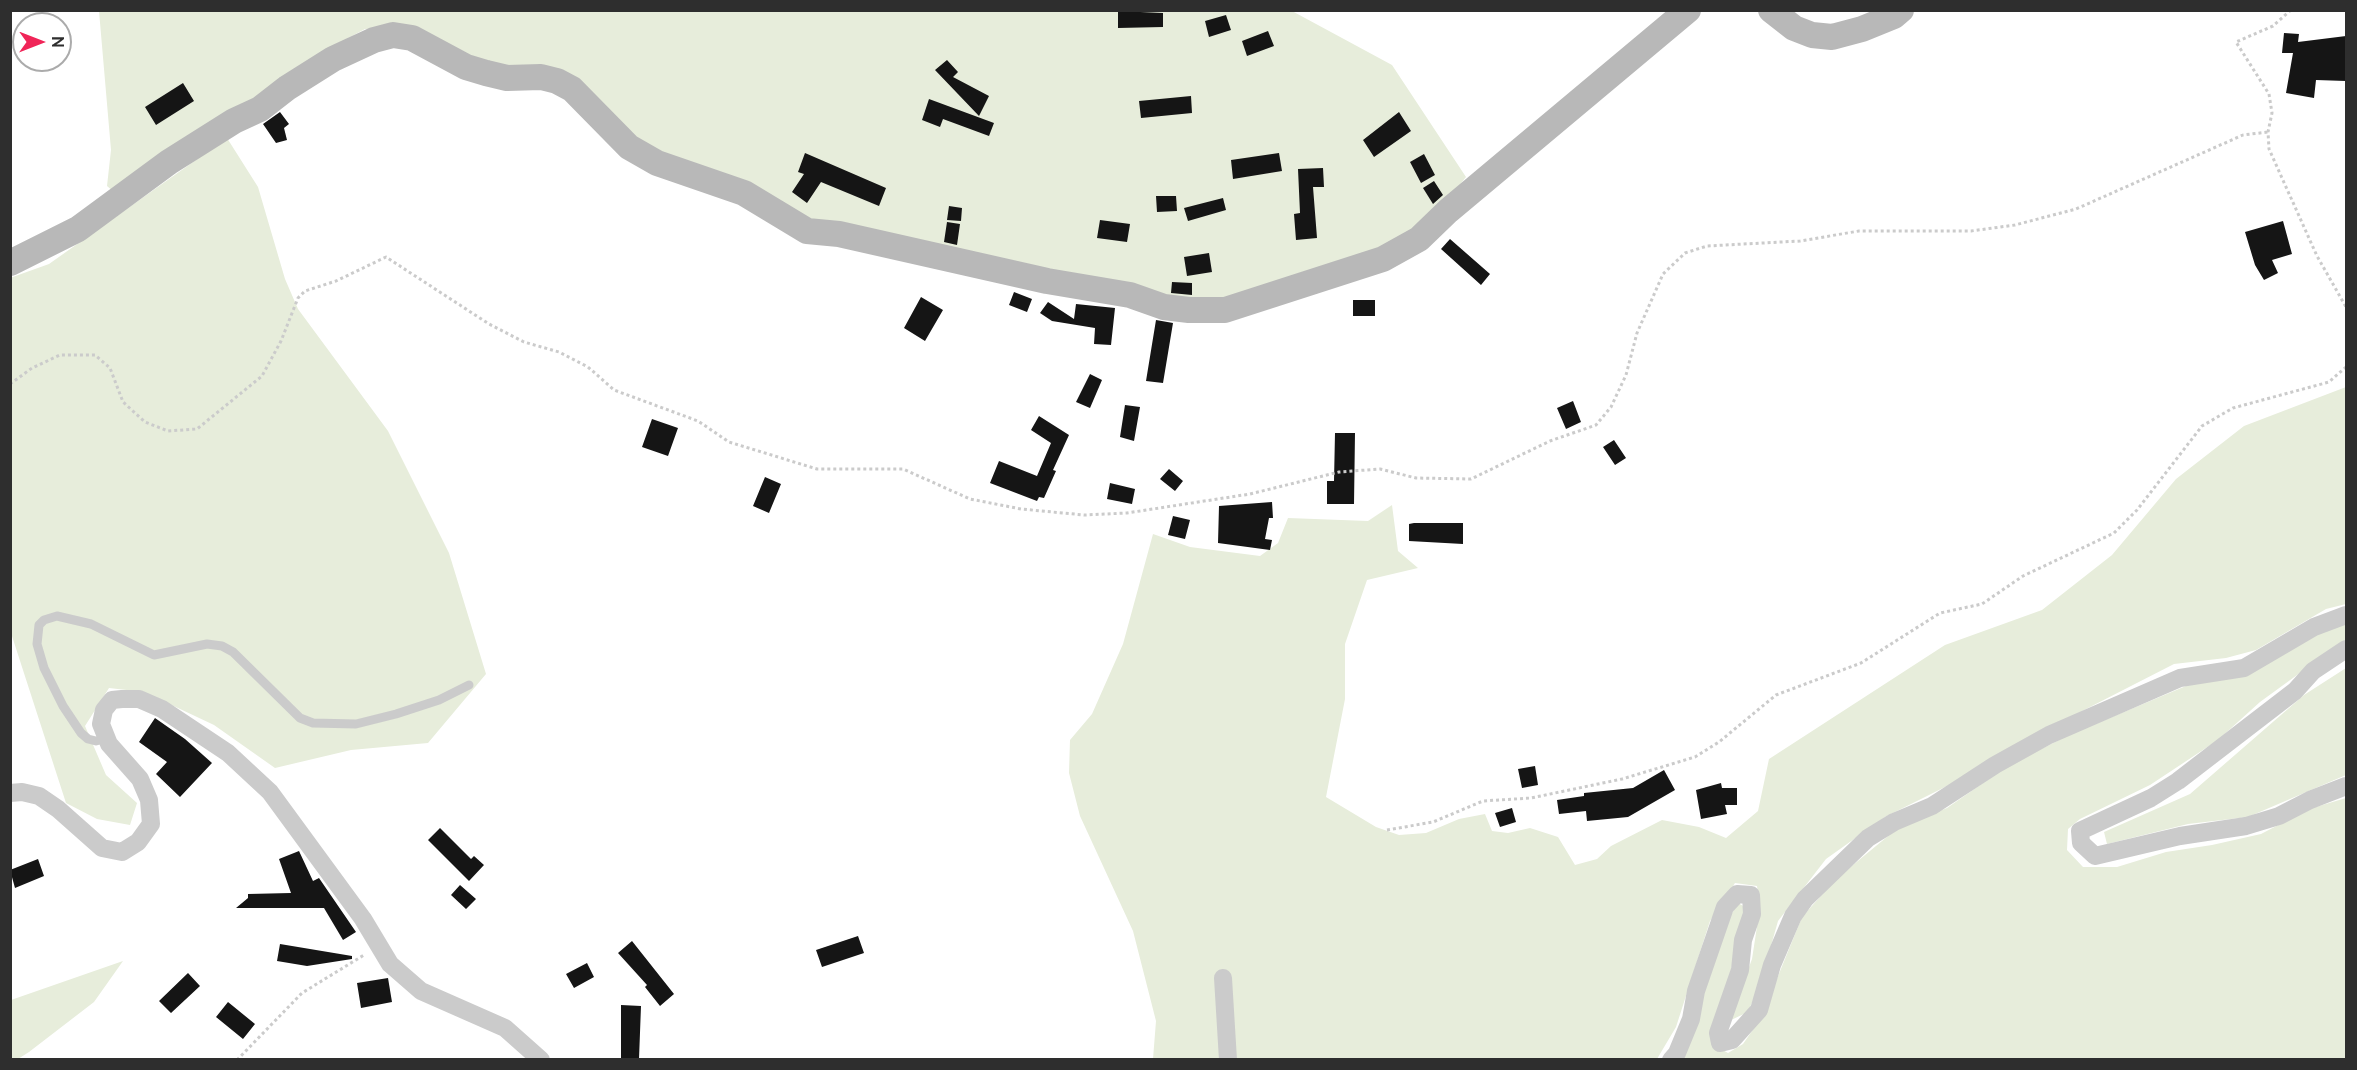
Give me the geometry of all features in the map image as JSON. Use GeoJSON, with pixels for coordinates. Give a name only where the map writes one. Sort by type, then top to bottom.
{"type":"FeatureCollection","features":[{"type":"Feature","properties":{"kind":"street"},"geometry":{"type":"LineString","coordinates":[[10,263],[78,229],[168,162],[260,109],[287,88],[333,59],[374,40],[393,35],[412,38],[466,67],[486,73],[507,78],[541,77],[557,81],[572,89],[629,147],[657,163],[744,193],[807,231],[839,234],[1047,281],[1130,295],[1164,307],[1225,310],[1383,258],[1419,239],[1448,211],[1688,10]]}},
{"type":"Feature","properties":{"kind":"street"},"geometry":{"type":"LineString","coordinates":[[1771,10],[1794,28],[1812,35],[1832,37],[1862,29],[1894,16],[1901,10]]}},
{"type":"Feature","properties":{"kind":"street"},"geometry":{"type":"LineString","coordinates":[[1671,1059],[1677,1053],[1691,1019],[1696,991],[1725,907],[1737,894],[1751,895],[1752,914],[1743,940],[1740,970],[1718,1033],[1720,1043],[1732,1040],[1759,1010],[1783,939],[1804,899],[1868,838],[1893,822],[1932,806],[1995,765],[2049,735],[2180,678],[2244,668],[2314,627],[2346,615]]}},
{"type":"Feature","properties":{"kind":"street"},"geometry":{"type":"LineString","coordinates":[[2346,649],[2313,671],[2295,691],[2178,781],[2151,798],[2080,831],[2081,843],[2095,856],[2180,836],[2246,826],[2279,816],[2310,800],[2346,786]]}},
{"type":"Feature","properties":{"kind":"street"},"geometry":{"type":"LineString","coordinates":[[10,793],[22,792],[39,796],[58,809],[102,848],[122,852],[138,842],[151,824],[149,800],[140,778],[107,738],[101,724],[104,710],[112,700],[139,699],[162,709],[228,753],[270,792],[363,919],[390,964],[421,991],[505,1028],[541,1059]]}},
{"type":"Feature","properties":{"kind":"street"},"geometry":{"type":"LineString","coordinates":[[1223,978],[1228,1059]]}},
{"type":"Feature","properties":{"kind":"lane"},"geometry":{"type":"LineString","coordinates":[[107,738],[96,741],[81,734],[63,706],[44,668],[37,644],[39,625],[44,620],[57,616],[91,624],[154,655],[207,644],[222,646],[234,652],[300,718],[313,723],[334,726],[366,722],[439,700],[469,684]]}},
{"type":"Feature","properties":{"kind":"path"},"geometry":{"type":"LineString","coordinates":[[2291,10],[2273,26],[2236,42],[2269,94],[2272,113],[2268,132],[2269,149],[2306,231],[2346,307]]}},
{"type":"Feature","properties":{"kind":"path"},"geometry":{"type":"LineString","coordinates":[[10,384],[32,368],[60,355],[95,355],[110,368],[123,402],[145,422],[168,431],[197,429],[262,376],[281,341],[298,298],[305,291],[336,281],[386,257],[489,324],[524,342],[559,352],[588,367],[614,390],[698,422],[729,442],[817,469],[903,470],[970,499],[1021,508],[1084,515],[1127,513],[1250,494],[1338,471],[1380,469],[1416,478],[1471,479],[1550,441],[1596,425],[1611,407],[1626,375],[1637,333],[1663,274],[1685,253],[1707,246],[1800,241],[1859,231],[1971,231],[2015,225],[2076,209],[2243,135],[2268,132]]}},
{"type":"Feature","properties":{"kind":"path"},"geometry":{"type":"LineString","coordinates":[[1387,830],[1433,822],[1483,801],[1531,798],[1622,778],[1695,757],[1719,742],[1776,695],[1861,663],[1940,613],[1982,604],[2024,576],[2114,533],[2137,510],[2202,426],[2233,408],[2329,382],[2346,367]]}},
{"type":"Feature","properties":{"kind":"path"},"geometry":{"type":"LineString","coordinates":[[237,1059],[302,993],[378,946]]}},
{"type":"Feature","properties":{"kind":"green space"},"geometry":{"type":"Polygon","coordinates":[[[99,11],[1292,11],[1392,65],[1466,177],[1442,207],[1409,233],[1370,252],[1272,286],[1192,305],[810,223],[654,154],[587,89],[502,69],[394,28],[365,29],[326,50],[252,105],[114,192],[107,186],[111,150],[99,11]]]}},
{"type":"Feature","properties":{"kind":"green space"},"geometry":{"type":"Polygon","coordinates":[[[227,138],[258,187],[285,279],[298,309],[388,431],[449,553],[486,674],[428,743],[351,750],[275,768],[214,725],[144,692],[109,688],[85,726],[106,775],[137,803],[130,825],[97,819],[66,803],[11,633],[10,278],[49,264],[227,138]]]}},
{"type":"Feature","properties":{"kind":"green space"},"geometry":{"type":"Polygon","coordinates":[[[2346,387],[2346,604],[2326,609],[2256,650],[2226,658],[2174,664],[2006,750],[1957,781],[1885,817],[1826,859],[1778,921],[1761,981],[1748,1012],[1729,1021],[1752,959],[1760,907],[1757,886],[1735,883],[1710,921],[1676,1027],[1657,1059],[1153,1059],[1156,1021],[1133,931],[1080,816],[1069,773],[1070,740],[1092,714],[1123,644],[1153,534],[1190,547],[1260,556],[1278,543],[1288,518],[1368,521],[1392,505],[1398,551],[1418,568],[1367,580],[1345,644],[1345,699],[1326,797],[1376,827],[1399,835],[1426,833],[1459,819],[1485,814],[1492,831],[1508,833],[1530,828],[1558,837],[1575,865],[1597,859],[1611,846],[1662,820],[1699,827],[1726,838],[1758,811],[1769,759],[1945,645],[2042,610],[2112,555],[2176,479],[2244,426],[2346,387]]]}},
{"type":"Feature","properties":{"kind":"green space"},"geometry":{"type":"Polygon","coordinates":[[[2346,623],[2346,642],[2260,702],[2218,740],[2150,785],[2080,819],[2068,829],[2067,850],[2083,867],[2117,867],[2166,852],[2261,834],[2309,809],[2346,798],[2346,1059],[1683,1060],[1713,960],[1728,920],[1738,903],[1745,907],[1714,1045],[1728,1053],[1743,1044],[1761,1018],[1802,917],[1836,879],[1899,827],[1947,808],[2009,765],[2069,735],[2322,629],[2346,623]]]}},
{"type":"Feature","properties":{"kind":"green space"},"geometry":{"type":"Polygon","coordinates":[[[2346,668],[2346,775],[2248,817],[2188,824],[2107,844],[2104,832],[2190,794],[2304,695],[2346,668]]]}},
{"type":"Feature","properties":{"kind":"green space"},"geometry":{"type":"Polygon","coordinates":[[[123,961],[94,1002],[29,1052],[18,1059],[11,1059],[11,1000],[123,961]]]}},
{"type":"Feature","properties":{"kind":"building"},"geometry":{"type":"Polygon","coordinates":[[[1118,11],[1163,13],[1163,27],[1118,28],[1118,11]]]}},
{"type":"Feature","properties":{"kind":"building"},"geometry":{"type":"Polygon","coordinates":[[[1226,15],[1231,30],[1209,37],[1205,21],[1226,15]]]}},
{"type":"Feature","properties":{"kind":"building"},"geometry":{"type":"Polygon","coordinates":[[[1268,31],[1274,46],[1247,56],[1242,41],[1268,31]]]}},
{"type":"Feature","properties":{"kind":"building"},"geometry":{"type":"Polygon","coordinates":[[[2284,33],[2299,34],[2298,42],[2346,36],[2346,81],[2316,80],[2314,98],[2286,93],[2293,53],[2282,53],[2284,33]]]}},
{"type":"Feature","properties":{"kind":"building"},"geometry":{"type":"Polygon","coordinates":[[[947,60],[958,72],[953,77],[989,96],[979,116],[935,70],[947,60]]]}},
{"type":"Feature","properties":{"kind":"building"},"geometry":{"type":"Polygon","coordinates":[[[183,83],[194,101],[156,125],[145,107],[183,83]]]}},
{"type":"Feature","properties":{"kind":"building"},"geometry":{"type":"Polygon","coordinates":[[[1191,96],[1192,113],[1141,118],[1139,101],[1191,96]]]}},
{"type":"Feature","properties":{"kind":"building"},"geometry":{"type":"Polygon","coordinates":[[[929,99],[994,123],[989,136],[943,119],[940,127],[922,120],[929,99]]]}},
{"type":"Feature","properties":{"kind":"building"},"geometry":{"type":"Polygon","coordinates":[[[280,112],[289,124],[284,128],[287,140],[276,143],[263,124],[280,112]]]}},
{"type":"Feature","properties":{"kind":"building"},"geometry":{"type":"Polygon","coordinates":[[[1399,112],[1411,131],[1374,157],[1363,140],[1399,112]]]}},
{"type":"Feature","properties":{"kind":"building"},"geometry":{"type":"Polygon","coordinates":[[[805,153],[886,188],[879,206],[821,182],[807,203],[792,192],[804,174],[798,172],[805,153]]]}},
{"type":"Feature","properties":{"kind":"building"},"geometry":{"type":"Polygon","coordinates":[[[1279,153],[1282,171],[1233,179],[1231,160],[1279,153]]]}},
{"type":"Feature","properties":{"kind":"building"},"geometry":{"type":"Polygon","coordinates":[[[1424,154],[1435,175],[1421,183],[1410,162],[1424,154]]]}},
{"type":"Feature","properties":{"kind":"building"},"geometry":{"type":"Polygon","coordinates":[[[1323,168],[1324,187],[1313,187],[1317,238],[1296,240],[1294,214],[1300,213],[1298,169],[1323,168]]]}},
{"type":"Feature","properties":{"kind":"building"},"geometry":{"type":"Polygon","coordinates":[[[1434,181],[1443,195],[1433,204],[1423,188],[1434,181]]]}},
{"type":"Feature","properties":{"kind":"building"},"geometry":{"type":"Polygon","coordinates":[[[1156,196],[1176,196],[1177,211],[1157,212],[1156,196]]]}},
{"type":"Feature","properties":{"kind":"building"},"geometry":{"type":"Polygon","coordinates":[[[1223,198],[1226,210],[1188,221],[1184,208],[1223,198]]]}},
{"type":"Feature","properties":{"kind":"building"},"geometry":{"type":"Polygon","coordinates":[[[949,206],[962,208],[961,221],[947,220],[949,206]]]}},
{"type":"Feature","properties":{"kind":"building"},"geometry":{"type":"Polygon","coordinates":[[[1100,220],[1130,224],[1127,242],[1097,238],[1100,220]]]}},
{"type":"Feature","properties":{"kind":"building"},"geometry":{"type":"Polygon","coordinates":[[[2283,221],[2292,254],[2272,260],[2278,273],[2264,280],[2255,265],[2245,232],[2283,221]]]}},
{"type":"Feature","properties":{"kind":"building"},"geometry":{"type":"Polygon","coordinates":[[[947,222],[960,224],[957,245],[944,242],[947,222]]]}},
{"type":"Feature","properties":{"kind":"building"},"geometry":{"type":"Polygon","coordinates":[[[1450,239],[1490,274],[1481,285],[1441,249],[1450,239]]]}},
{"type":"Feature","properties":{"kind":"building"},"geometry":{"type":"Polygon","coordinates":[[[1209,253],[1212,272],[1187,276],[1184,257],[1209,253]]]}},
{"type":"Feature","properties":{"kind":"building"},"geometry":{"type":"Polygon","coordinates":[[[1172,282],[1192,283],[1192,295],[1171,293],[1172,282]]]}},
{"type":"Feature","properties":{"kind":"building"},"geometry":{"type":"Polygon","coordinates":[[[1014,292],[1032,299],[1027,312],[1009,305],[1014,292]]]}},
{"type":"Feature","properties":{"kind":"building"},"geometry":{"type":"Polygon","coordinates":[[[921,297],[943,310],[925,341],[904,328],[921,297]]]}},
{"type":"Feature","properties":{"kind":"building"},"geometry":{"type":"Polygon","coordinates":[[[1353,300],[1375,300],[1375,316],[1353,316],[1353,300]]]}},
{"type":"Feature","properties":{"kind":"building"},"geometry":{"type":"Polygon","coordinates":[[[1048,302],[1074,319],[1076,304],[1115,308],[1111,345],[1094,344],[1095,328],[1052,321],[1040,313],[1048,302]]]}},
{"type":"Feature","properties":{"kind":"building"},"geometry":{"type":"Polygon","coordinates":[[[1156,320],[1173,323],[1163,383],[1146,381],[1156,320]]]}},
{"type":"Feature","properties":{"kind":"building"},"geometry":{"type":"Polygon","coordinates":[[[1090,374],[1102,380],[1090,408],[1076,402],[1090,374]]]}},
{"type":"Feature","properties":{"kind":"building"},"geometry":{"type":"Polygon","coordinates":[[[1573,401],[1581,422],[1566,429],[1557,408],[1573,401]]]}},
{"type":"Feature","properties":{"kind":"building"},"geometry":{"type":"Polygon","coordinates":[[[1125,405],[1140,407],[1134,441],[1120,437],[1125,405]]]}},
{"type":"Feature","properties":{"kind":"building"},"geometry":{"type":"Polygon","coordinates":[[[1039,416],[1069,435],[1053,470],[1056,471],[1044,498],[1039,497],[1037,501],[990,483],[999,461],[1037,476],[1051,443],[1031,430],[1039,416]]]}},
{"type":"Feature","properties":{"kind":"building"},"geometry":{"type":"Polygon","coordinates":[[[652,419],[678,428],[668,456],[642,447],[652,419]]]}},
{"type":"Feature","properties":{"kind":"building"},"geometry":{"type":"Polygon","coordinates":[[[1335,433],[1355,433],[1354,504],[1327,504],[1327,481],[1334,481],[1335,433]]]}},
{"type":"Feature","properties":{"kind":"building"},"geometry":{"type":"Polygon","coordinates":[[[1614,440],[1626,458],[1615,465],[1603,447],[1614,440]]]}},
{"type":"Feature","properties":{"kind":"building"},"geometry":{"type":"Polygon","coordinates":[[[1169,469],[1183,481],[1175,491],[1160,479],[1169,469]]]}},
{"type":"Feature","properties":{"kind":"building"},"geometry":{"type":"Polygon","coordinates":[[[765,477],[781,484],[769,513],[753,506],[765,477]]]}},
{"type":"Feature","properties":{"kind":"building"},"geometry":{"type":"Polygon","coordinates":[[[1110,483],[1135,489],[1132,504],[1107,499],[1110,483]]]}},
{"type":"Feature","properties":{"kind":"building"},"geometry":{"type":"Polygon","coordinates":[[[1272,502],[1273,518],[1269,518],[1265,539],[1272,540],[1270,550],[1218,543],[1219,506],[1272,502]]]}},
{"type":"Feature","properties":{"kind":"building"},"geometry":{"type":"Polygon","coordinates":[[[1173,516],[1190,520],[1185,539],[1168,535],[1173,516]]]}},
{"type":"Feature","properties":{"kind":"building"},"geometry":{"type":"Polygon","coordinates":[[[1463,523],[1463,544],[1409,541],[1409,524],[1463,523]]]}},
{"type":"Feature","properties":{"kind":"building"},"geometry":{"type":"Polygon","coordinates":[[[155,718],[185,739],[212,763],[180,797],[156,774],[167,762],[139,742],[155,718]]]}},
{"type":"Feature","properties":{"kind":"building"},"geometry":{"type":"Polygon","coordinates":[[[1535,766],[1538,785],[1522,788],[1518,769],[1535,766]]]}},
{"type":"Feature","properties":{"kind":"building"},"geometry":{"type":"Polygon","coordinates":[[[1664,770],[1675,790],[1628,817],[1587,821],[1586,811],[1559,814],[1557,800],[1584,796],[1584,793],[1633,788],[1664,770]]]}},
{"type":"Feature","properties":{"kind":"building"},"geometry":{"type":"Polygon","coordinates":[[[1721,783],[1722,788],[1737,788],[1737,805],[1725,805],[1727,814],[1701,819],[1696,790],[1721,783]]]}},
{"type":"Feature","properties":{"kind":"building"},"geometry":{"type":"Polygon","coordinates":[[[1512,808],[1516,822],[1500,827],[1495,813],[1512,808]]]}},
{"type":"Feature","properties":{"kind":"building"},"geometry":{"type":"Polygon","coordinates":[[[440,828],[471,859],[474,856],[484,865],[469,881],[428,840],[440,828]]]}},
{"type":"Feature","properties":{"kind":"building"},"geometry":{"type":"Polygon","coordinates":[[[299,851],[313,881],[319,878],[356,932],[343,940],[324,908],[236,908],[248,898],[248,894],[291,893],[279,859],[299,851]]]}},
{"type":"Feature","properties":{"kind":"building"},"geometry":{"type":"Polygon","coordinates":[[[38,859],[44,876],[15,888],[10,870],[38,859]]]}},
{"type":"Feature","properties":{"kind":"building"},"geometry":{"type":"Polygon","coordinates":[[[460,885],[476,899],[466,909],[451,895],[460,885]]]}},
{"type":"Feature","properties":{"kind":"building"},"geometry":{"type":"Polygon","coordinates":[[[858,936],[864,953],[822,967],[816,950],[858,936]]]}},
{"type":"Feature","properties":{"kind":"building"},"geometry":{"type":"Polygon","coordinates":[[[632,941],[674,994],[660,1006],[645,987],[647,985],[618,953],[632,941]]]}},
{"type":"Feature","properties":{"kind":"building"},"geometry":{"type":"Polygon","coordinates":[[[280,944],[352,956],[352,959],[307,966],[277,961],[280,944]]]}},
{"type":"Feature","properties":{"kind":"building"},"geometry":{"type":"Polygon","coordinates":[[[587,963],[594,977],[574,988],[566,974],[587,963]]]}},
{"type":"Feature","properties":{"kind":"building"},"geometry":{"type":"Polygon","coordinates":[[[188,973],[200,986],[171,1013],[159,1001],[188,973]]]}},
{"type":"Feature","properties":{"kind":"building"},"geometry":{"type":"Polygon","coordinates":[[[388,978],[392,1002],[361,1008],[357,983],[388,978]]]}},
{"type":"Feature","properties":{"kind":"building"},"geometry":{"type":"Polygon","coordinates":[[[228,1002],[255,1024],[243,1039],[216,1017],[228,1002]]]}},
{"type":"Feature","properties":{"kind":"building"},"geometry":{"type":"Polygon","coordinates":[[[621,1005],[641,1006],[639,1059],[621,1058],[621,1005]]]}}]}
